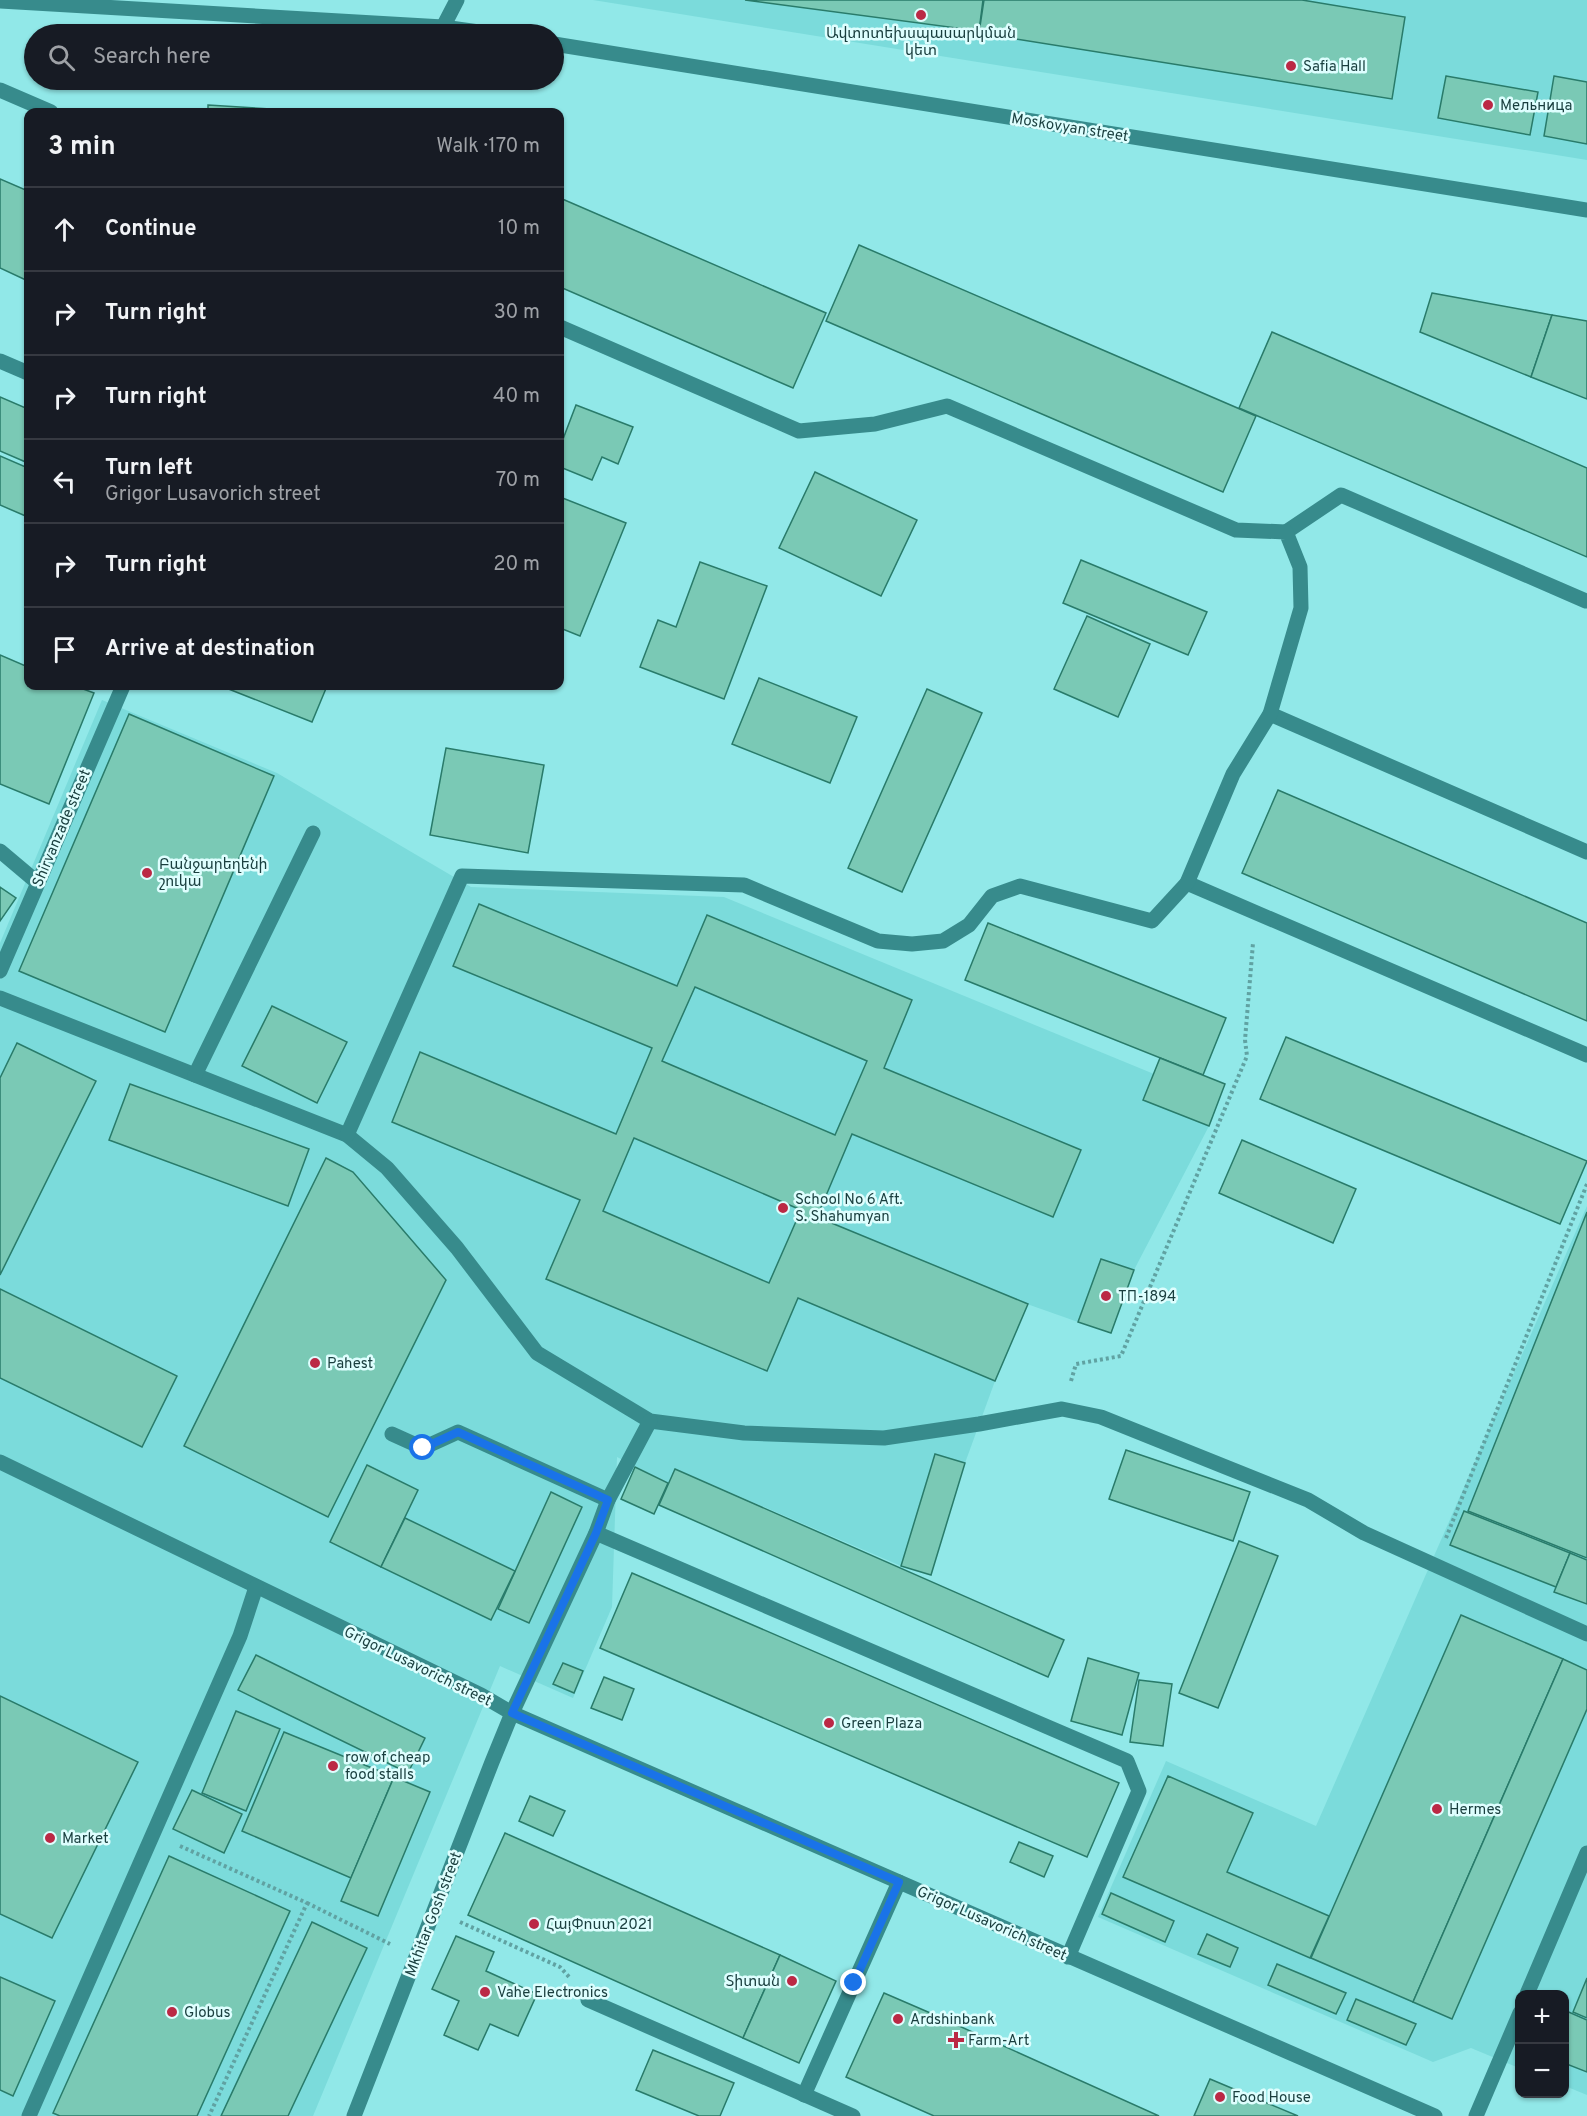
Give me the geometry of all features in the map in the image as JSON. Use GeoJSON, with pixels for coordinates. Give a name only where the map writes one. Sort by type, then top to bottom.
{"type":"FeatureCollection","features":[{"type":"Feature","properties":{"kind":"street"},"geometry":{"type":"LineString","coordinates":[[445,24],[457,0]]}},
{"type":"Feature","properties":{"kind":"street"},"geometry":{"type":"LineString","coordinates":[[0,1],[392,24]]}},
{"type":"Feature","properties":{"kind":"street","name":"Moskovyan street"},"geometry":{"type":"LineString","coordinates":[[564,46],[1587,210]]}},
{"type":"Feature","properties":{"kind":"street"},"geometry":{"type":"LineString","coordinates":[[0,90],[42,108]]}},
{"type":"Feature","properties":{"kind":"street"},"geometry":{"type":"LineString","coordinates":[[564,329],[799,431],[875,424],[947,406],[1236,530],[1286,532],[1341,495],[1586,600]]}},
{"type":"Feature","properties":{"kind":"street"},"geometry":{"type":"LineString","coordinates":[[0,362],[24,371]]}},
{"type":"Feature","properties":{"kind":"street"},"geometry":{"type":"LineString","coordinates":[[347,1135],[462,876],[744,885],[878,941],[912,944],[943,941],[969,926],[992,896],[1020,886],[1152,921],[1187,883],[1233,774],[1270,714],[1301,608],[1300,567],[1286,532]]}},
{"type":"Feature","properties":{"kind":"street","name":"Shirvanzade street"},"geometry":{"type":"LineString","coordinates":[[0,971],[4,948],[38,883],[121,690]]}},
{"type":"Feature","properties":{"kind":"street"},"geometry":{"type":"LineString","coordinates":[[1270,714],[1587,852]]}},
{"type":"Feature","properties":{"kind":"street"},"geometry":{"type":"LineString","coordinates":[[195,1075],[313,833]]}},
{"type":"Feature","properties":{"kind":"street"},"geometry":{"type":"LineString","coordinates":[[0,851],[38,883]]}},
{"type":"Feature","properties":{"kind":"street"},"geometry":{"type":"LineString","coordinates":[[1187,883],[1587,1055]]}},
{"type":"Feature","properties":{"kind":"street"},"geometry":{"type":"LineString","coordinates":[[0,998],[347,1135],[387,1168],[450,1239],[537,1353],[650,1421],[744,1433],[884,1438],[1062,1409],[1101,1417],[1308,1500],[1364,1533],[1587,1634]]}},
{"type":"Feature","properties":{"kind":"street","name":"Mkhitar Gosh street"},"geometry":{"type":"LineString","coordinates":[[354,2116],[512,1713],[596,1533],[608,1500],[650,1421]]}},
{"type":"Feature","properties":{"kind":"street"},"geometry":{"type":"LineString","coordinates":[[392,1434],[423,1448],[458,1432],[608,1500]]}},
{"type":"Feature","properties":{"kind":"street","name":"Grigor Lusavorich street"},"geometry":{"type":"LineString","coordinates":[[0,1462],[481,1695],[512,1713],[1435,2116]]}},
{"type":"Feature","properties":{"kind":"street"},"geometry":{"type":"LineString","coordinates":[[596,1533],[1127,1761],[1139,1791],[1068,1957]]}},
{"type":"Feature","properties":{"kind":"street"},"geometry":{"type":"LineString","coordinates":[[29,2116],[240,1636],[256,1587]]}},
{"type":"Feature","properties":{"kind":"street"},"geometry":{"type":"LineString","coordinates":[[1529,1990],[1587,1853]]}},
{"type":"Feature","properties":{"kind":"street"},"geometry":{"type":"LineString","coordinates":[[804,2095],[899,1882]]}},
{"type":"Feature","properties":{"kind":"street"},"geometry":{"type":"LineString","coordinates":[[588,2000],[852,2116]]}},
{"type":"Feature","properties":{"kind":"street"},"geometry":{"type":"LineString","coordinates":[[1476,2116],[1515,2025]]}},
{"type":"Feature","properties":{"kind":"path"},"geometry":{"type":"LineString","coordinates":[[1062,1409],[1076,1364],[1121,1356],[1247,1056],[1245,1040],[1256,912]]}},
{"type":"Feature","properties":{"kind":"path"},"geometry":{"type":"LineString","coordinates":[[1454,1518],[1587,1185]]}},
{"type":"Feature","properties":{"kind":"path"},"geometry":{"type":"LineString","coordinates":[[153,1834],[307,1903],[394,1946]]}},
{"type":"Feature","properties":{"kind":"path"},"geometry":{"type":"LineString","coordinates":[[209,2116],[307,1903]]}},
{"type":"Feature","properties":{"kind":"path"},"geometry":{"type":"LineString","coordinates":[[459,1922],[560,1966],[588,2000]]}},
{"type":"Feature","properties":{"kind":"shaded area"},"geometry":{"type":"Polygon","coordinates":[[[593,0],[1587,0],[1587,160],[593,0]]]}},
{"type":"Feature","properties":{"kind":"shaded area"},"geometry":{"type":"Polygon","coordinates":[[[102,700],[277,773],[471,887],[724,897],[1154,1074],[1143,1100],[1209,1126],[1134,1270],[1078,1322],[1027,1304],[995,1381],[965,1463],[935,1454],[901,1566],[676,1469],[668,1483],[617,1457],[612,1607],[573,1698],[500,1666],[313,2116],[0,2116],[0,943],[102,700]]]}},
{"type":"Feature","properties":{"kind":"shaded area"},"geometry":{"type":"Polygon","coordinates":[[[1587,1206],[1587,2095],[1569,2088],[1569,1990],[1515,1990],[1515,2066],[1471,2048],[1433,2062],[1098,1917],[1166,1761],[1316,1826],[1587,1206]]]}},
{"type":"Feature","properties":{"kind":"building","name":"Ավտոտեխսպասարկման կետ"},"geometry":{"type":"Polygon","coordinates":[[[745,0],[983,0],[979,31],[745,0]]]}},
{"type":"Feature","properties":{"kind":"building","name":"Safia Hall"},"geometry":{"type":"Polygon","coordinates":[[[984,0],[1302,0],[1405,17],[1392,99],[979,33],[984,0]]]}},
{"type":"Feature","properties":{"kind":"building","name":"Мельница"},"geometry":{"type":"Polygon","coordinates":[[[1446,76],[1538,92],[1530,135],[1438,118],[1446,76]]]}},
{"type":"Feature","properties":{"kind":"building"},"geometry":{"type":"Polygon","coordinates":[[[1554,76],[1587,82],[1587,144],[1544,136],[1554,76]]]}},
{"type":"Feature","properties":{"kind":"building"},"geometry":{"type":"Polygon","coordinates":[[[208,105],[255,108],[208,108],[208,105]]]}},
{"type":"Feature","properties":{"kind":"building"},"geometry":{"type":"Polygon","coordinates":[[[0,179],[24,189],[24,279],[0,268],[0,179]]]}},
{"type":"Feature","properties":{"kind":"building"},"geometry":{"type":"Polygon","coordinates":[[[564,200],[826,313],[793,388],[564,289],[564,200]]]}},
{"type":"Feature","properties":{"kind":"building"},"geometry":{"type":"Polygon","coordinates":[[[859,245],[1256,416],[1223,492],[826,321],[859,245]]]}},
{"type":"Feature","properties":{"kind":"building"},"geometry":{"type":"Polygon","coordinates":[[[1432,293],[1552,315],[1531,377],[1420,332],[1432,293]]]}},
{"type":"Feature","properties":{"kind":"building"},"geometry":{"type":"Polygon","coordinates":[[[1552,315],[1587,321],[1587,399],[1531,377],[1552,315]]]}},
{"type":"Feature","properties":{"kind":"building"},"geometry":{"type":"Polygon","coordinates":[[[1272,332],[1587,468],[1587,557],[1239,408],[1272,332]]]}},
{"type":"Feature","properties":{"kind":"building"},"geometry":{"type":"Polygon","coordinates":[[[0,397],[24,407],[24,461],[0,451],[0,397]]]}},
{"type":"Feature","properties":{"kind":"building"},"geometry":{"type":"Polygon","coordinates":[[[576,405],[633,427],[618,464],[602,457],[592,480],[564,469],[564,436],[576,405]]]}},
{"type":"Feature","properties":{"kind":"building"},"geometry":{"type":"Polygon","coordinates":[[[0,456],[24,466],[24,515],[0,505],[0,456]]]}},
{"type":"Feature","properties":{"kind":"building"},"geometry":{"type":"Polygon","coordinates":[[[815,472],[917,520],[881,596],[779,548],[815,472]]]}},
{"type":"Feature","properties":{"kind":"building"},"geometry":{"type":"Polygon","coordinates":[[[564,499],[626,523],[580,636],[564,630],[564,499]]]}},
{"type":"Feature","properties":{"kind":"building"},"geometry":{"type":"Polygon","coordinates":[[[1081,560],[1207,612],[1188,655],[1063,603],[1081,560]]]}},
{"type":"Feature","properties":{"kind":"building"},"geometry":{"type":"Polygon","coordinates":[[[700,562],[767,586],[724,699],[640,667],[658,620],[676,627],[700,562]]]}},
{"type":"Feature","properties":{"kind":"building"},"geometry":{"type":"Polygon","coordinates":[[[1087,616],[1150,644],[1118,717],[1054,689],[1087,616]]]}},
{"type":"Feature","properties":{"kind":"building"},"geometry":{"type":"Polygon","coordinates":[[[0,655],[24,665],[24,690],[86,690],[94,693],[49,804],[0,784],[0,655]]]}},
{"type":"Feature","properties":{"kind":"building"},"geometry":{"type":"Polygon","coordinates":[[[759,678],[857,717],[830,783],[732,744],[759,678]]]}},
{"type":"Feature","properties":{"kind":"building"},"geometry":{"type":"Polygon","coordinates":[[[927,689],[982,713],[902,892],[848,868],[927,689]]]}},
{"type":"Feature","properties":{"kind":"building"},"geometry":{"type":"Polygon","coordinates":[[[231,690],[325,690],[312,722],[231,690]]]}},
{"type":"Feature","properties":{"kind":"building","name":"Բանջարեղենի շուկա"},"geometry":{"type":"Polygon","coordinates":[[[129,714],[274,776],[165,1032],[19,971],[129,714]]]}},
{"type":"Feature","properties":{"kind":"building"},"geometry":{"type":"Polygon","coordinates":[[[446,748],[544,765],[528,853],[430,835],[446,748]]]}},
{"type":"Feature","properties":{"kind":"building"},"geometry":{"type":"Polygon","coordinates":[[[1278,790],[1587,923],[1587,1021],[1242,873],[1278,790]]]}},
{"type":"Feature","properties":{"kind":"building"},"geometry":{"type":"Polygon","coordinates":[[[0,887],[16,898],[0,921],[0,887]]]}},
{"type":"Feature","properties":{"kind":"building"},"geometry":{"type":"Polygon","coordinates":[[[479,904],[677,986],[707,915],[912,1000],[884,1068],[1081,1150],[1053,1217],[852,1134],[817,1217],[1028,1304],[995,1381],[798,1298],[767,1371],[546,1279],[580,1200],[392,1122],[420,1052],[616,1134],[652,1048],[453,966],[479,904]],[[695,987],[662,1061],[835,1135],[867,1061],[695,987]],[[634,1138],[603,1211],[769,1283],[801,1210],[634,1138]]]}},
{"type":"Feature","properties":{"kind":"building"},"geometry":{"type":"Polygon","coordinates":[[[988,923],[1226,1018],[1203,1075],[965,980],[988,923]]]}},
{"type":"Feature","properties":{"kind":"building"},"geometry":{"type":"Polygon","coordinates":[[[272,1006],[347,1042],[317,1103],[242,1066],[272,1006]]]}},
{"type":"Feature","properties":{"kind":"building"},"geometry":{"type":"Polygon","coordinates":[[[1286,1037],[1587,1161],[1560,1224],[1260,1099],[1286,1037]]]}},
{"type":"Feature","properties":{"kind":"building"},"geometry":{"type":"Polygon","coordinates":[[[17,1043],[96,1081],[0,1275],[0,1078],[17,1043]]]}},
{"type":"Feature","properties":{"kind":"building"},"geometry":{"type":"Polygon","coordinates":[[[1160,1058],[1225,1084],[1209,1126],[1143,1100],[1160,1058]]]}},
{"type":"Feature","properties":{"kind":"building"},"geometry":{"type":"Polygon","coordinates":[[[130,1084],[309,1149],[288,1206],[109,1140],[130,1084]]]}},
{"type":"Feature","properties":{"kind":"building"},"geometry":{"type":"Polygon","coordinates":[[[1242,1140],[1356,1189],[1333,1243],[1219,1193],[1242,1140]]]}},
{"type":"Feature","properties":{"kind":"building","name":"Pahest"},"geometry":{"type":"Polygon","coordinates":[[[326,1158],[353,1172],[446,1280],[328,1517],[184,1446],[326,1158]]]}},
{"type":"Feature","properties":{"kind":"building"},"geometry":{"type":"Polygon","coordinates":[[[1587,1212],[1587,1558],[1468,1511],[1587,1212]]]}},
{"type":"Feature","properties":{"kind":"building","name":"ТП-1894"},"geometry":{"type":"Polygon","coordinates":[[[1101,1259],[1134,1270],[1111,1333],[1078,1322],[1101,1259]]]}},
{"type":"Feature","properties":{"kind":"building"},"geometry":{"type":"Polygon","coordinates":[[[0,1289],[177,1376],[142,1447],[0,1378],[0,1289]]]}},
{"type":"Feature","properties":{"kind":"building"},"geometry":{"type":"Polygon","coordinates":[[[1126,1450],[1250,1492],[1233,1541],[1109,1499],[1126,1450]]]}},
{"type":"Feature","properties":{"kind":"building"},"geometry":{"type":"Polygon","coordinates":[[[935,1454],[965,1463],[931,1575],[901,1566],[935,1454]]]}},
{"type":"Feature","properties":{"kind":"building"},"geometry":{"type":"Polygon","coordinates":[[[367,1465],[418,1490],[381,1567],[330,1542],[367,1465]]]}},
{"type":"Feature","properties":{"kind":"building"},"geometry":{"type":"Polygon","coordinates":[[[635,1467],[668,1483],[654,1514],[621,1499],[635,1467]]]}},
{"type":"Feature","properties":{"kind":"building"},"geometry":{"type":"Polygon","coordinates":[[[675,1469],[1064,1640],[1048,1677],[659,1505],[675,1469]]]}},
{"type":"Feature","properties":{"kind":"building"},"geometry":{"type":"Polygon","coordinates":[[[551,1492],[582,1507],[529,1623],[498,1609],[551,1492]]]}},
{"type":"Feature","properties":{"kind":"building"},"geometry":{"type":"Polygon","coordinates":[[[1464,1511],[1570,1553],[1556,1587],[1450,1545],[1464,1511]]]}},
{"type":"Feature","properties":{"kind":"building"},"geometry":{"type":"Polygon","coordinates":[[[405,1518],[515,1571],[491,1620],[381,1567],[405,1518]]]}},
{"type":"Feature","properties":{"kind":"building"},"geometry":{"type":"Polygon","coordinates":[[[1239,1541],[1278,1556],[1218,1708],[1179,1693],[1239,1541]]]}},
{"type":"Feature","properties":{"kind":"building"},"geometry":{"type":"Polygon","coordinates":[[[1570,1553],[1587,1560],[1587,1604],[1554,1592],[1570,1553]]]}},
{"type":"Feature","properties":{"kind":"building"},"geometry":{"type":"Polygon","coordinates":[[[632,1573],[1119,1783],[1087,1857],[600,1648],[632,1573]]]}},
{"type":"Feature","properties":{"kind":"building","name":"Hermes"},"geometry":{"type":"Polygon","coordinates":[[[1461,1615],[1563,1659],[1413,2002],[1311,1958],[1461,1615]]]}},
{"type":"Feature","properties":{"kind":"building"},"geometry":{"type":"Polygon","coordinates":[[[256,1655],[425,1738],[408,1773],[238,1690],[256,1655]]]}},
{"type":"Feature","properties":{"kind":"building"},"geometry":{"type":"Polygon","coordinates":[[[1088,1658],[1139,1673],[1122,1735],[1071,1721],[1088,1658]]]}},
{"type":"Feature","properties":{"kind":"building"},"geometry":{"type":"Polygon","coordinates":[[[1563,1659],[1587,1670],[1587,1709],[1452,2019],[1413,2002],[1563,1659]]]}},
{"type":"Feature","properties":{"kind":"building"},"geometry":{"type":"Polygon","coordinates":[[[563,1663],[583,1671],[574,1693],[553,1684],[563,1663]]]}},
{"type":"Feature","properties":{"kind":"building"},"geometry":{"type":"Polygon","coordinates":[[[604,1677],[634,1689],[622,1720],[591,1708],[604,1677]]]}},
{"type":"Feature","properties":{"kind":"building"},"geometry":{"type":"Polygon","coordinates":[[[1139,1680],[1172,1684],[1163,1746],[1130,1742],[1139,1680]]]}},
{"type":"Feature","properties":{"kind":"building","name":"Market"},"geometry":{"type":"Polygon","coordinates":[[[0,1696],[138,1762],[52,1938],[0,1914],[0,1696]]]}},
{"type":"Feature","properties":{"kind":"building"},"geometry":{"type":"Polygon","coordinates":[[[236,1711],[280,1729],[246,1811],[202,1793],[236,1711]]]}},
{"type":"Feature","properties":{"kind":"building"},"geometry":{"type":"Polygon","coordinates":[[[284,1732],[394,1777],[351,1878],[242,1831],[284,1732]]]}},
{"type":"Feature","properties":{"kind":"building"},"geometry":{"type":"Polygon","coordinates":[[[1168,1776],[1253,1813],[1227,1872],[1329,1916],[1310,1958],[1123,1877],[1168,1776]]]}},
{"type":"Feature","properties":{"kind":"building"},"geometry":{"type":"Polygon","coordinates":[[[394,1777],[430,1792],[378,1916],[341,1901],[394,1777]]]}},
{"type":"Feature","properties":{"kind":"building"},"geometry":{"type":"Polygon","coordinates":[[[192,1790],[242,1814],[224,1853],[173,1829],[192,1790]]]}},
{"type":"Feature","properties":{"kind":"building"},"geometry":{"type":"Polygon","coordinates":[[[530,1796],[565,1811],[553,1836],[519,1821],[530,1796]]]}},
{"type":"Feature","properties":{"kind":"building"},"geometry":{"type":"Polygon","coordinates":[[[505,1833],[780,1955],[743,2038],[468,1915],[505,1833]]]}},
{"type":"Feature","properties":{"kind":"building"},"geometry":{"type":"Polygon","coordinates":[[[1019,1842],[1053,1856],[1044,1877],[1010,1862],[1019,1842]]]}},
{"type":"Feature","properties":{"kind":"building","name":"Globus"},"geometry":{"type":"Polygon","coordinates":[[[169,1856],[290,1911],[197,2116],[60,2116],[53,2113],[169,1856]]]}},
{"type":"Feature","properties":{"kind":"building"},"geometry":{"type":"Polygon","coordinates":[[[1111,1893],[1174,1921],[1165,1942],[1102,1914],[1111,1893]]]}},
{"type":"Feature","properties":{"kind":"building"},"geometry":{"type":"Polygon","coordinates":[[[312,1922],[367,1948],[288,2116],[221,2116],[312,1922]]]}},
{"type":"Feature","properties":{"kind":"building"},"geometry":{"type":"Polygon","coordinates":[[[1207,1934],[1238,1948],[1230,1967],[1198,1954],[1207,1934]]]}},
{"type":"Feature","properties":{"kind":"building","name":"Vahe Electronics"},"geometry":{"type":"Polygon","coordinates":[[[456,1936],[494,1952],[486,1971],[537,1994],[518,2036],[490,2024],[478,2050],[444,2035],[459,2001],[432,1989],[456,1936]]]}},
{"type":"Feature","properties":{"kind":"building"},"geometry":{"type":"Polygon","coordinates":[[[780,1955],[836,1981],[799,2063],[743,2038],[780,1955]]]}},
{"type":"Feature","properties":{"kind":"building"},"geometry":{"type":"Polygon","coordinates":[[[1277,1964],[1346,1993],[1336,2014],[1268,1985],[1277,1964]]]}},
{"type":"Feature","properties":{"kind":"building"},"geometry":{"type":"Polygon","coordinates":[[[0,1977],[55,2001],[13,2096],[0,2090],[0,1977]]]}},
{"type":"Feature","properties":{"kind":"building"},"geometry":{"type":"Polygon","coordinates":[[[1587,1978],[1587,2018],[1573,2012],[1587,1978]]]}},
{"type":"Feature","properties":{"kind":"building"},"geometry":{"type":"Polygon","coordinates":[[[884,1993],[1159,2116],[934,2116],[846,2077],[884,1993]]]}},
{"type":"Feature","properties":{"kind":"building"},"geometry":{"type":"Polygon","coordinates":[[[1356,1999],[1416,2024],[1406,2045],[1347,2020],[1356,1999]]]}},
{"type":"Feature","properties":{"kind":"building"},"geometry":{"type":"Polygon","coordinates":[[[1569,2012],[1587,2020],[1587,2072],[1569,2065],[1569,2012]]]}},
{"type":"Feature","properties":{"kind":"building"},"geometry":{"type":"Polygon","coordinates":[[[653,2050],[734,2083],[720,2116],[699,2116],[636,2090],[653,2050]]]}},
{"type":"Feature","properties":{"kind":"building"},"geometry":{"type":"Polygon","coordinates":[[[1210,2079],[1298,2116],[1194,2116],[1210,2079]]]}},
{"type":"Feature","properties":{"kind":"place","name":"Ավտոտեխսպասարկման կետ"},"geometry":{"type":"Point","coordinates":[921,15]}},
{"type":"Feature","properties":{"kind":"place","name":"Safia Hall"},"geometry":{"type":"Point","coordinates":[1291,66]}},
{"type":"Feature","properties":{"kind":"place","name":"Мельница"},"geometry":{"type":"Point","coordinates":[1488,105]}},
{"type":"Feature","properties":{"kind":"place","name":"Բանջարեղենի շուկա"},"geometry":{"type":"Point","coordinates":[147,873]}},
{"type":"Feature","properties":{"kind":"place","name":"School No 6 Aft. S. Shahumyan"},"geometry":{"type":"Point","coordinates":[783,1208]}},
{"type":"Feature","properties":{"kind":"place","name":"ТП-1894"},"geometry":{"type":"Point","coordinates":[1106,1296]}},
{"type":"Feature","properties":{"kind":"place","name":"Pahest"},"geometry":{"type":"Point","coordinates":[315,1363]}},
{"type":"Feature","properties":{"kind":"place","name":"Green Plaza"},"geometry":{"type":"Point","coordinates":[829,1723]}},
{"type":"Feature","properties":{"kind":"place","name":"row of cheap food stalls"},"geometry":{"type":"Point","coordinates":[333,1766]}},
{"type":"Feature","properties":{"kind":"place","name":"Hermes"},"geometry":{"type":"Point","coordinates":[1437,1809]}},
{"type":"Feature","properties":{"kind":"place","name":"Market"},"geometry":{"type":"Point","coordinates":[50,1838]}},
{"type":"Feature","properties":{"kind":"place","name":"ՀայՓոստ 2021"},"geometry":{"type":"Point","coordinates":[534,1924]}},
{"type":"Feature","properties":{"kind":"place","name":"Տիտան"},"geometry":{"type":"Point","coordinates":[792,1981]}},
{"type":"Feature","properties":{"kind":"place","name":"Vahe Electronics"},"geometry":{"type":"Point","coordinates":[485,1992]}},
{"type":"Feature","properties":{"kind":"place","name":"Globus"},"geometry":{"type":"Point","coordinates":[172,2012]}},
{"type":"Feature","properties":{"kind":"place","name":"Ardshinbank"},"geometry":{"type":"Point","coordinates":[898,2019]}},
{"type":"Feature","properties":{"kind":"place","name":"Farm-Art"},"geometry":{"type":"Point","coordinates":[956,2040]}},
{"type":"Feature","properties":{"kind":"place","name":"Food House"},"geometry":{"type":"Point","coordinates":[1220,2097]}},
{"type":"Feature","properties":{"kind":"route"},"geometry":{"type":"LineString","coordinates":[[423,1448],[458,1432],[608,1500],[596,1533],[512,1713],[899,1882],[854,1983]]}}]}
